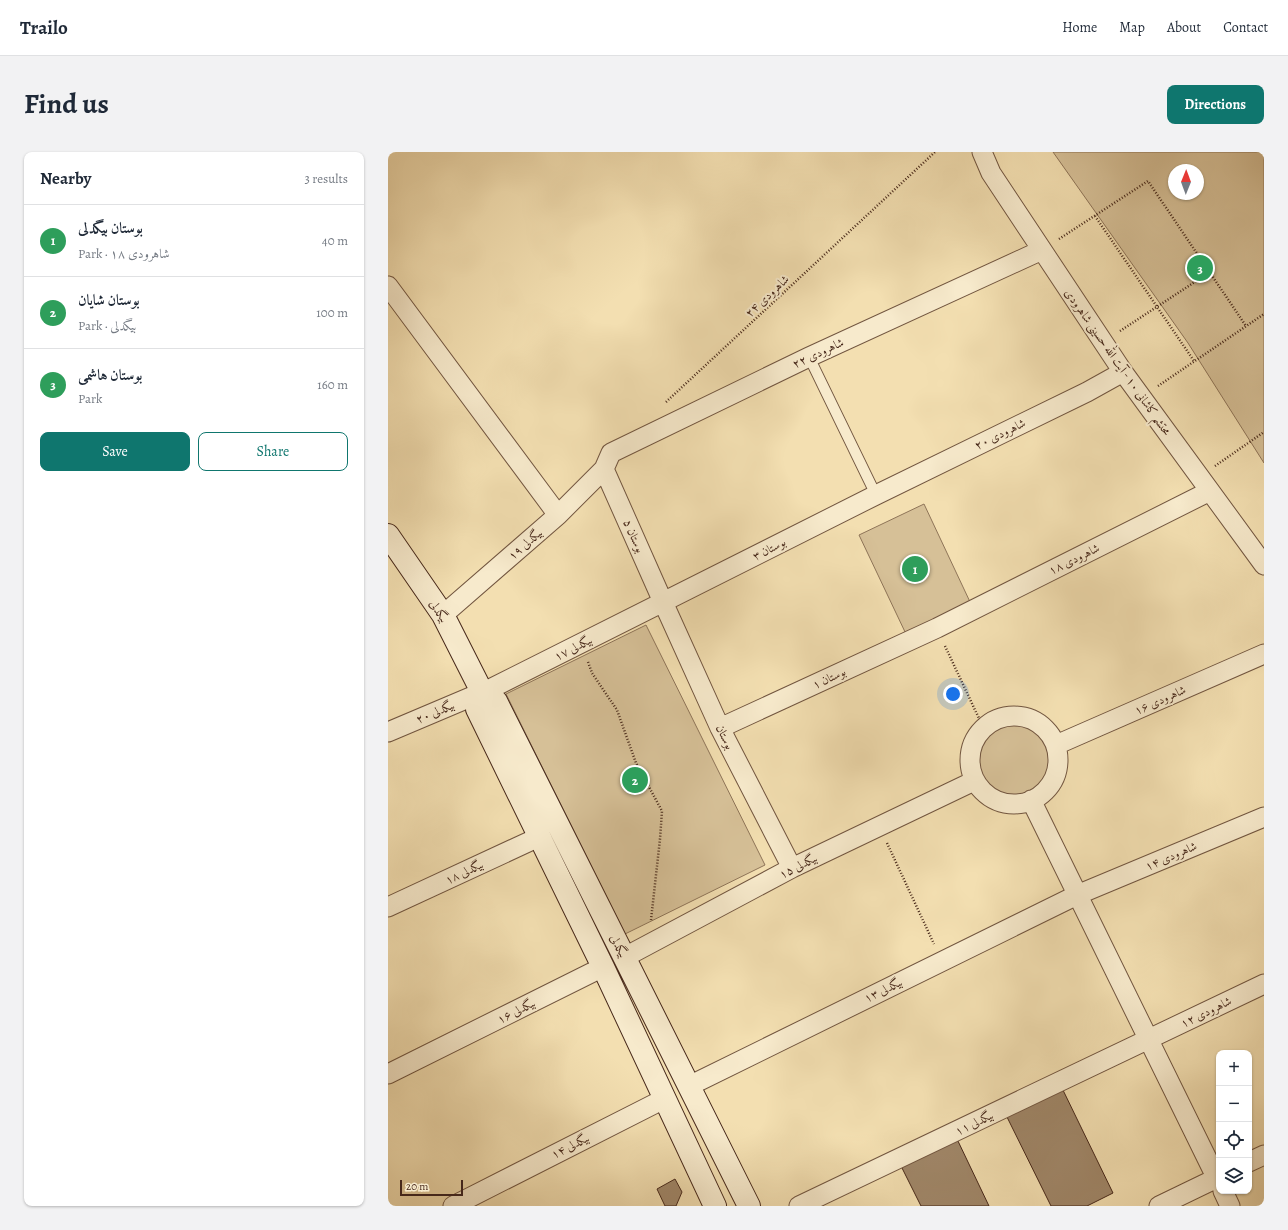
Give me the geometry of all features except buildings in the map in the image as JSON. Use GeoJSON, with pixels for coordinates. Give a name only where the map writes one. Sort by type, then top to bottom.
{"type":"FeatureCollection","features":[{"type":"Feature","properties":{"kind":"main road","name":"بیگدلی"},"geometry":{"type":"LineString","coordinates":[[388,535],[443,615],[482,692],[496,701],[749,1206]]}},
{"type":"Feature","properties":{"kind":"main road","name":"بیگدلی"},"geometry":{"type":"LineString","coordinates":[[482,692],[478,709],[603,967],[715,1206]]}},
{"type":"Feature","properties":{"kind":"main road"},"geometry":{"type":"LineString","coordinates":[[603,967],[625,957]]}},
{"type":"Feature","properties":{"kind":"main road"},"geometry":{"type":"LineString","coordinates":[[664,1099],[689,1086]]}},
{"type":"Feature","properties":{"kind":"street","name":"محتشم کاشانی ۱۰ - آیت الله حسینی شاهرودی"},"geometry":{"type":"LineString","coordinates":[[982,152],[990,173],[1123,372],[1264,565]]}},
{"type":"Feature","properties":{"kind":"street","name":"شاهرودی ۲۲"},"geometry":{"type":"LineString","coordinates":[[604,469],[611,453],[809,357],[1042,250]]}},
{"type":"Feature","properties":{"kind":"street"},"geometry":{"type":"LineString","coordinates":[[388,286],[558,515]]}},
{"type":"Feature","properties":{"kind":"street","name":"شاهرودی ۲۰"},"geometry":{"type":"LineString","coordinates":[[876,495],[1087,392],[1123,372]]}},
{"type":"Feature","properties":{"kind":"street","name":"بیگدلی ۱۹"},"geometry":{"type":"LineString","coordinates":[[443,615],[558,515],[604,469]]}},
{"type":"Feature","properties":{"kind":"street","name":"بوستان ۵"},"geometry":{"type":"LineString","coordinates":[[604,469],[663,602]]}},
{"type":"Feature","properties":{"kind":"street","name":"شاهرودی ۱۸"},"geometry":{"type":"LineString","coordinates":[[937,628],[1210,491]]}},
{"type":"Feature","properties":{"kind":"street","name":"بوستان ۳"},"geometry":{"type":"LineString","coordinates":[[663,602],[876,495]]}},
{"type":"Feature","properties":{"kind":"street","name":"بیگدلی ۱۷"},"geometry":{"type":"LineString","coordinates":[[482,692],[663,602]]}},
{"type":"Feature","properties":{"kind":"street","name":"بوستان"},"geometry":{"type":"LineString","coordinates":[[663,602],[720,728],[792,868]]}},
{"type":"Feature","properties":{"kind":"street","name":"بوستان ۱"},"geometry":{"type":"LineString","coordinates":[[720,728],[937,628]]}},
{"type":"Feature","properties":{"kind":"street","name":"شاهرودی ۱۶"},"geometry":{"type":"LineString","coordinates":[[1056,745],[1264,654]]}},
{"type":"Feature","properties":{"kind":"street","name":"بیگدلی ۲۰"},"geometry":{"type":"LineString","coordinates":[[388,732],[482,692]]}},
{"type":"Feature","properties":{"kind":"street"},"geometry":{"type":"LineString","coordinates":[[1009,716],[1024,716],[1038,722],[1049,732],[1056,745],[1058,760],[1056,774],[1049,787],[1038,797],[1024,803],[1010,804],[996,801],[984,792],[974,781],[970,767],[969,753],[974,739],[983,727],[995,720],[1009,716]]}},
{"type":"Feature","properties":{"kind":"street","name":"بیگدلی ۱۵"},"geometry":{"type":"LineString","coordinates":[[625,957],[792,868],[974,781]]}},
{"type":"Feature","properties":{"kind":"street"},"geometry":{"type":"LineString","coordinates":[[1031,800],[1216,1176]]}},
{"type":"Feature","properties":{"kind":"street","name":"شاهرودی ۱۴"},"geometry":{"type":"LineString","coordinates":[[1077,895],[1264,817]]}},
{"type":"Feature","properties":{"kind":"street","name":"بیگدلی ۱۸"},"geometry":{"type":"LineString","coordinates":[[388,907],[539,837]]}},
{"type":"Feature","properties":{"kind":"street","name":"بیگدلی ۱۳"},"geometry":{"type":"LineString","coordinates":[[689,1086],[1077,895]]}},
{"type":"Feature","properties":{"kind":"street","name":"بیگدلی ۱۶"},"geometry":{"type":"LineString","coordinates":[[388,1074],[603,967]]}},
{"type":"Feature","properties":{"kind":"street","name":"شاهرودی ۱۲"},"geometry":{"type":"LineString","coordinates":[[1148,1039],[1264,984]]}},
{"type":"Feature","properties":{"kind":"street","name":"بیگدلی ۱۱"},"geometry":{"type":"LineString","coordinates":[[799,1206],[1148,1039]]}},
{"type":"Feature","properties":{"kind":"street","name":"بیگدلی ۱۴"},"geometry":{"type":"LineString","coordinates":[[452,1206],[664,1099]]}},
{"type":"Feature","properties":{"kind":"street"},"geometry":{"type":"LineString","coordinates":[[1252,1161],[1264,1155]]}},
{"type":"Feature","properties":{"kind":"street"},"geometry":{"type":"LineString","coordinates":[[1159,1206],[1216,1183]]}},
{"type":"Feature","properties":{"kind":"street"},"geometry":{"type":"LineString","coordinates":[[1224,1194],[1230,1206]]}},
{"type":"Feature","properties":{"kind":"lane"},"geometry":{"type":"LineString","coordinates":[[809,357],[876,495]]}},
{"type":"Feature","properties":{"kind":"path","name":"شاهرودی ۲۴"},"geometry":{"type":"LineString","coordinates":[[663,405],[934,152]]}},
{"type":"Feature","properties":{"kind":"path"},"geometry":{"type":"LineString","coordinates":[[1042,250],[1148,181],[1246,326]]}},
{"type":"Feature","properties":{"kind":"path"},"geometry":{"type":"LineString","coordinates":[[1095,216],[1194,361]]}},
{"type":"Feature","properties":{"kind":"path"},"geometry":{"type":"LineString","coordinates":[[1104,343],[1210,272]]}},
{"type":"Feature","properties":{"kind":"path"},"geometry":{"type":"LineString","coordinates":[[1141,398],[1264,314]]}},
{"type":"Feature","properties":{"kind":"path"},"geometry":{"type":"LineString","coordinates":[[1211,469],[1264,432]]}},
{"type":"Feature","properties":{"kind":"path"},"geometry":{"type":"LineString","coordinates":[[937,628],[983,727]]}},
{"type":"Feature","properties":{"kind":"path"},"geometry":{"type":"LineString","coordinates":[[585,641],[592,673],[617,710],[636,763],[662,811],[649,944]]}},
{"type":"Feature","properties":{"kind":"path"},"geometry":{"type":"LineString","coordinates":[[879,827],[943,961]]}},
{"type":"Feature","properties":{"kind":"shaded area"},"geometry":{"type":"Polygon","coordinates":[[[1053,152],[1264,152],[1264,463],[1188,343],[1053,152]]]}},
{"type":"Feature","properties":{"kind":"shaded area"},"geometry":{"type":"Polygon","coordinates":[[[924,504],[971,604],[906,634],[859,535],[924,504]]]}},
{"type":"Feature","properties":{"kind":"shaded area"},"geometry":{"type":"Polygon","coordinates":[[[646,625],[765,865],[625,934],[506,694],[646,625]]]}},
{"type":"Feature","properties":{"kind":"shaded area"},"geometry":{"type":"Polygon","coordinates":[[[1014,723],[1028,726],[1040,734],[1048,746],[1051,760],[1048,774],[1040,786],[1028,794],[1014,797],[1000,794],[988,786],[980,774],[977,760],[980,746],[988,734],[1000,726],[1014,723]]]}},
{"type":"Feature","properties":{"kind":"place","name":"بوستان هاشمی"},"geometry":{"type":"Point","coordinates":[1200,268]}},
{"type":"Feature","properties":{"kind":"place","name":"بوستان بیگدلی"},"geometry":{"type":"Point","coordinates":[915,569]}},
{"type":"Feature","properties":{"kind":"place","name":"بوستان شایان"},"geometry":{"type":"Point","coordinates":[635,780]}}]}
